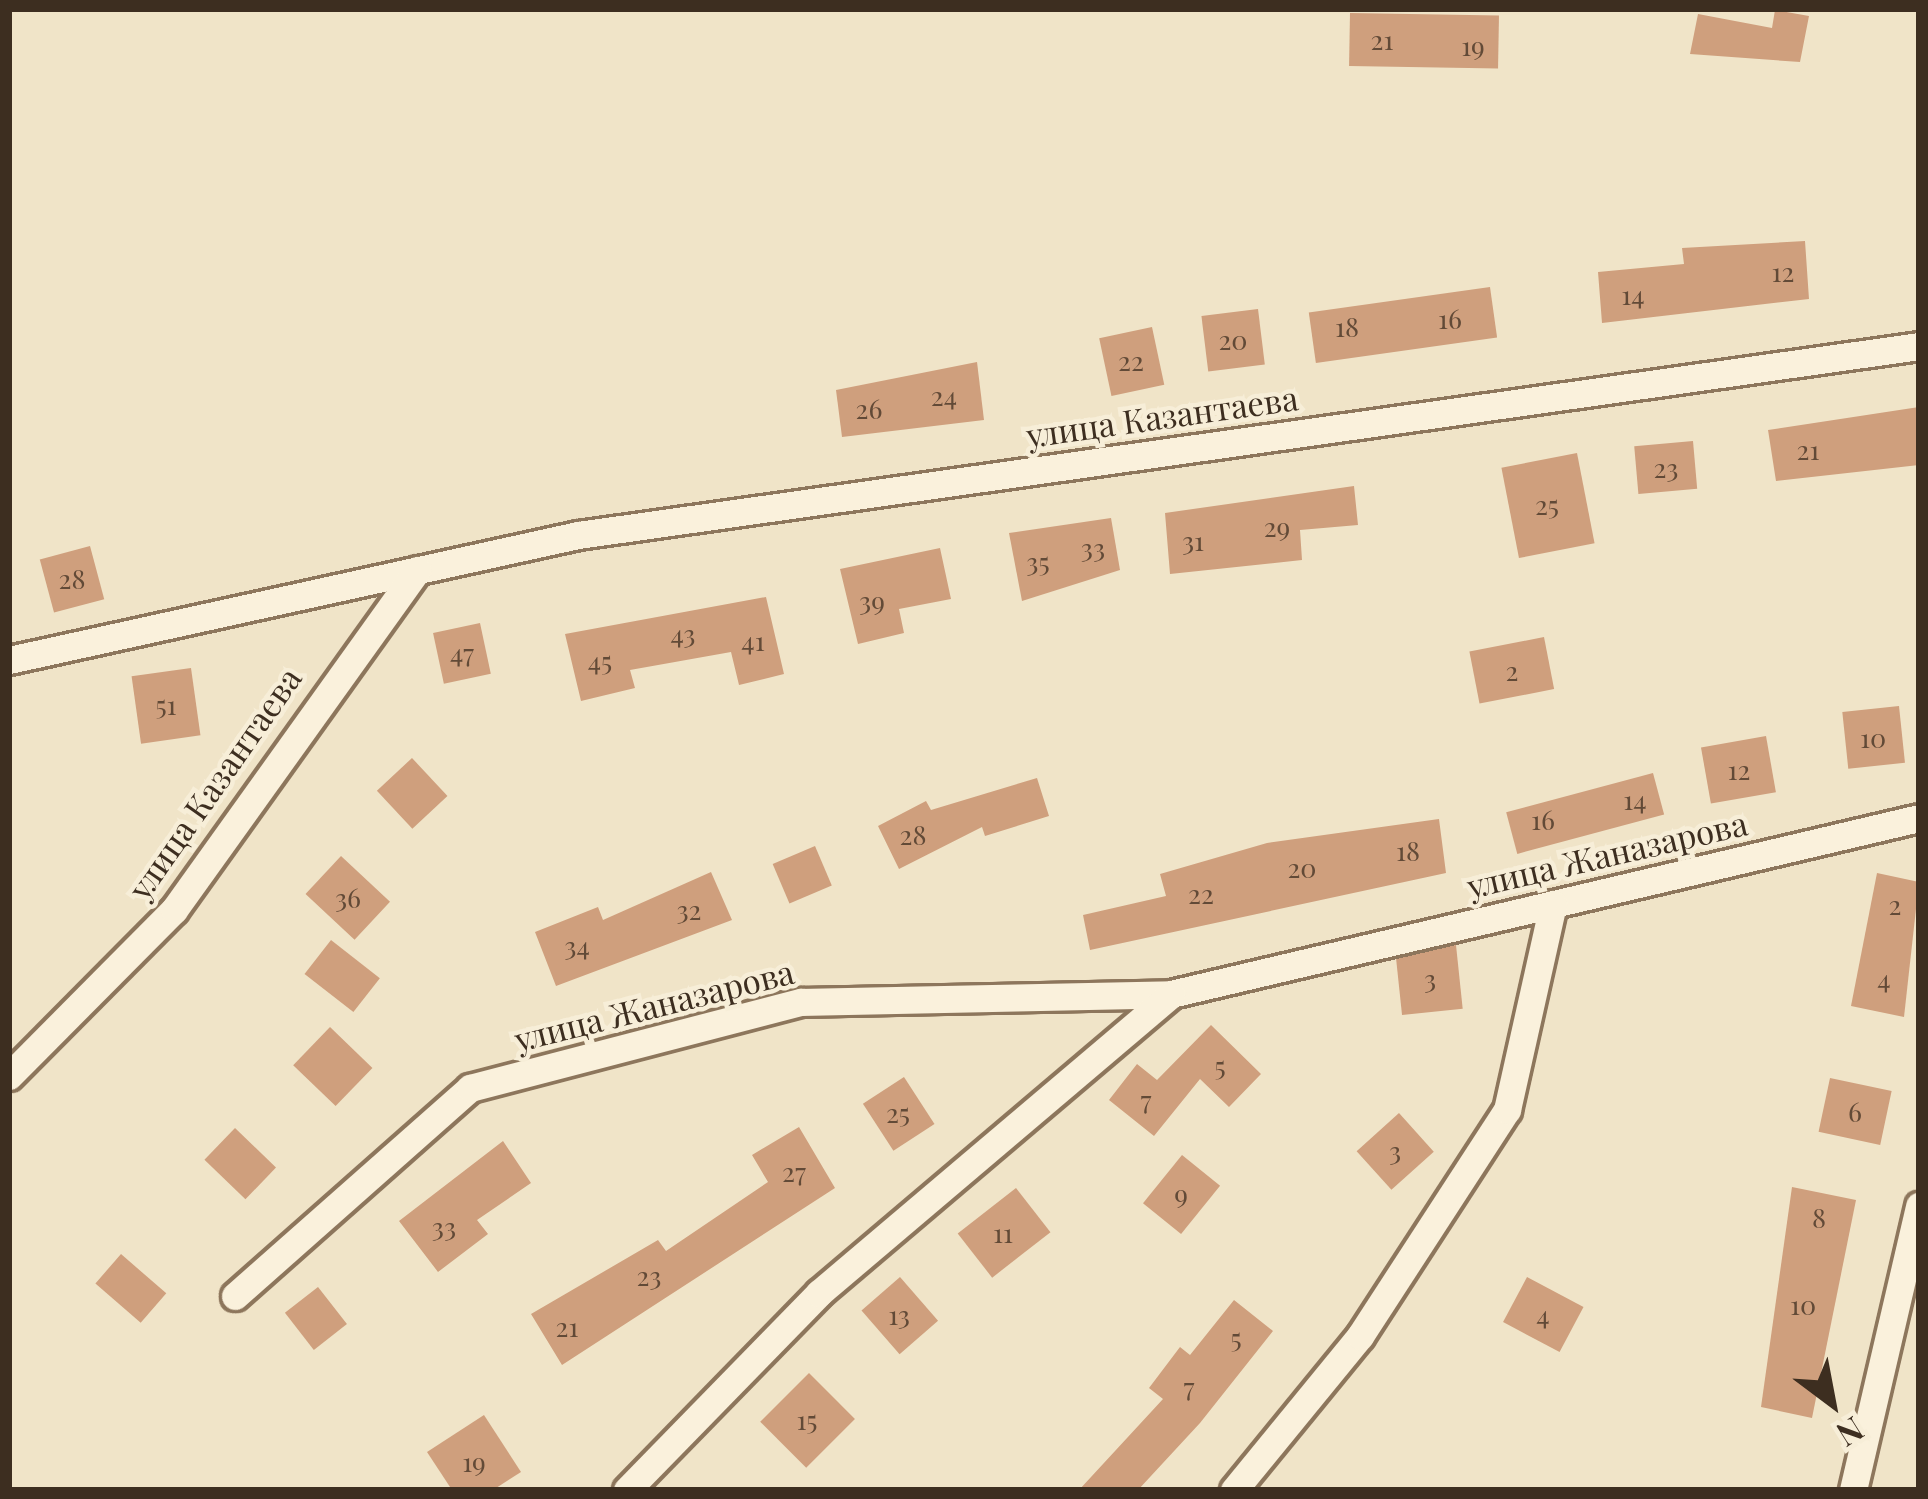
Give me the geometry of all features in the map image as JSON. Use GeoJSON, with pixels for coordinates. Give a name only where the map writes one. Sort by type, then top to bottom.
{"type":"FeatureCollection","features":[{"type":"Feature","properties":{"kind":"street","name":"улица Казантаева"},"geometry":{"type":"LineString","coordinates":[[9,660],[578,535],[1919,346]]}},
{"type":"Feature","properties":{"kind":"street","name":"улица Казантаева"},"geometry":{"type":"LineString","coordinates":[[9,1076],[174,910],[417,570]]}},
{"type":"Feature","properties":{"kind":"street","name":"улица Жаназарова"},"geometry":{"type":"LineString","coordinates":[[235,1296],[470,1088],[801,1002],[1171,994],[1919,818]]}},
{"type":"Feature","properties":{"kind":"street"},"geometry":{"type":"LineString","coordinates":[[1234,1490],[1360,1336],[1507,1110],[1553,904]]}},
{"type":"Feature","properties":{"kind":"street","name":"улица Жаназарова"},"geometry":{"type":"LineString","coordinates":[[627,1490],[819,1293],[1171,994]]}},
{"type":"Feature","properties":{"kind":"street"},"geometry":{"type":"LineString","coordinates":[[1853,1490],[1919,1206]]}},
{"type":"Feature","properties":{"kind":"building"},"geometry":{"type":"Polygon","coordinates":[[[1775,10],[1809,16],[1800,62],[1690,54],[1698,14],[1772,28],[1775,10]]]}},
{"type":"Feature","properties":{"kind":"building"},"geometry":{"type":"Polygon","coordinates":[[[1350,13],[1499,16],[1498,69],[1349,66],[1350,13]]]}},
{"type":"Feature","properties":{"kind":"building"},"geometry":{"type":"Polygon","coordinates":[[[1805,241],[1809,299],[1602,323],[1598,272],[1684,264],[1682,248],[1805,241]]]}},
{"type":"Feature","properties":{"kind":"building"},"geometry":{"type":"Polygon","coordinates":[[[1490,287],[1497,338],[1316,363],[1309,312],[1490,287]]]}},
{"type":"Feature","properties":{"kind":"building"},"geometry":{"type":"Polygon","coordinates":[[[1258,309],[1265,365],[1208,372],[1201,316],[1258,309]]]}},
{"type":"Feature","properties":{"kind":"building"},"geometry":{"type":"Polygon","coordinates":[[[1152,327],[1164,385],[1111,396],[1099,338],[1152,327]]]}},
{"type":"Feature","properties":{"kind":"building"},"geometry":{"type":"Polygon","coordinates":[[[977,362],[984,420],[842,437],[836,390],[977,362]]]}},
{"type":"Feature","properties":{"kind":"building"},"geometry":{"type":"Polygon","coordinates":[[[1919,407],[1919,465],[1776,481],[1768,430],[1919,407]]]}},
{"type":"Feature","properties":{"kind":"building"},"geometry":{"type":"Polygon","coordinates":[[[1693,441],[1697,489],[1638,494],[1634,446],[1693,441]]]}},
{"type":"Feature","properties":{"kind":"building"},"geometry":{"type":"Polygon","coordinates":[[[1577,453],[1595,543],[1519,558],[1501,468],[1577,453]]]}},
{"type":"Feature","properties":{"kind":"building"},"geometry":{"type":"Polygon","coordinates":[[[1354,486],[1358,525],[1300,530],[1302,560],[1170,574],[1165,513],[1354,486]]]}},
{"type":"Feature","properties":{"kind":"building"},"geometry":{"type":"Polygon","coordinates":[[[1111,518],[1120,570],[1022,601],[1009,533],[1111,518]]]}},
{"type":"Feature","properties":{"kind":"building"},"geometry":{"type":"Polygon","coordinates":[[[90,546],[104,599],[54,613],[40,559],[90,546]]]}},
{"type":"Feature","properties":{"kind":"building"},"geometry":{"type":"Polygon","coordinates":[[[940,548],[951,599],[899,609],[904,633],[858,644],[840,569],[940,548]]]}},
{"type":"Feature","properties":{"kind":"building"},"geometry":{"type":"Polygon","coordinates":[[[766,597],[784,674],[739,685],[731,652],[630,670],[635,688],[581,701],[565,634],[766,597]]]}},
{"type":"Feature","properties":{"kind":"building"},"geometry":{"type":"Polygon","coordinates":[[[480,623],[491,674],[444,684],[433,633],[480,623]]]}},
{"type":"Feature","properties":{"kind":"building"},"geometry":{"type":"Polygon","coordinates":[[[1544,637],[1554,689],[1480,704],[1469,652],[1544,637]]]}},
{"type":"Feature","properties":{"kind":"building"},"geometry":{"type":"Polygon","coordinates":[[[191,668],[200,735],[141,744],[132,676],[191,668]]]}},
{"type":"Feature","properties":{"kind":"building"},"geometry":{"type":"Polygon","coordinates":[[[1899,706],[1905,763],[1848,769],[1842,712],[1899,706]]]}},
{"type":"Feature","properties":{"kind":"building"},"geometry":{"type":"Polygon","coordinates":[[[1766,736],[1776,792],[1711,804],[1701,747],[1766,736]]]}},
{"type":"Feature","properties":{"kind":"building"},"geometry":{"type":"Polygon","coordinates":[[[412,758],[447,796],[412,829],[377,791],[412,758]]]}},
{"type":"Feature","properties":{"kind":"building"},"geometry":{"type":"Polygon","coordinates":[[[1653,773],[1664,815],[1517,854],[1506,812],[1653,773]]]}},
{"type":"Feature","properties":{"kind":"building"},"geometry":{"type":"Polygon","coordinates":[[[1037,778],[1049,816],[985,836],[982,827],[899,869],[878,826],[926,801],[931,810],[1037,778]]]}},
{"type":"Feature","properties":{"kind":"building"},"geometry":{"type":"Polygon","coordinates":[[[1439,819],[1446,873],[1090,950],[1083,915],[1166,896],[1160,874],[1267,843],[1439,819]]]}},
{"type":"Feature","properties":{"kind":"building"},"geometry":{"type":"Polygon","coordinates":[[[815,846],[832,886],[789,904],[773,864],[815,846]]]}},
{"type":"Feature","properties":{"kind":"building"},"geometry":{"type":"Polygon","coordinates":[[[341,856],[390,902],[355,940],[306,894],[341,856]]]}},
{"type":"Feature","properties":{"kind":"building"},"geometry":{"type":"Polygon","coordinates":[[[711,872],[732,920],[556,986],[535,932],[598,907],[603,920],[711,872]]]}},
{"type":"Feature","properties":{"kind":"building"},"geometry":{"type":"Polygon","coordinates":[[[1877,873],[1919,882],[1904,1017],[1851,1006],[1877,873]]]}},
{"type":"Feature","properties":{"kind":"building"},"geometry":{"type":"Polygon","coordinates":[[[331,940],[380,978],[353,1012],[305,974],[331,940]]]}},
{"type":"Feature","properties":{"kind":"building"},"geometry":{"type":"Polygon","coordinates":[[[1456,945],[1463,1009],[1402,1015],[1395,951],[1456,945]]]}},
{"type":"Feature","properties":{"kind":"building"},"geometry":{"type":"Polygon","coordinates":[[[1211,1025],[1261,1074],[1229,1107],[1200,1079],[1154,1136],[1109,1100],[1137,1064],[1157,1080],[1211,1025]]]}},
{"type":"Feature","properties":{"kind":"building"},"geometry":{"type":"Polygon","coordinates":[[[330,1027],[372,1068],[336,1106],[293,1065],[330,1027]]]}},
{"type":"Feature","properties":{"kind":"building"},"geometry":{"type":"Polygon","coordinates":[[[904,1077],[934,1124],[893,1151],[863,1104],[904,1077]]]}},
{"type":"Feature","properties":{"kind":"building"},"geometry":{"type":"Polygon","coordinates":[[[1830,1078],[1892,1091],[1880,1145],[1819,1132],[1830,1078]]]}},
{"type":"Feature","properties":{"kind":"building"},"geometry":{"type":"Polygon","coordinates":[[[1399,1113],[1434,1152],[1391,1190],[1357,1151],[1399,1113]]]}},
{"type":"Feature","properties":{"kind":"building"},"geometry":{"type":"Polygon","coordinates":[[[799,1127],[835,1188],[562,1365],[531,1314],[658,1240],[666,1251],[768,1182],[752,1155],[799,1127]]]}},
{"type":"Feature","properties":{"kind":"building"},"geometry":{"type":"Polygon","coordinates":[[[235,1128],[276,1168],[245,1199],[204,1160],[235,1128]]]}},
{"type":"Feature","properties":{"kind":"building"},"geometry":{"type":"Polygon","coordinates":[[[503,1141],[531,1183],[477,1220],[488,1234],[438,1272],[399,1221],[503,1141]]]}},
{"type":"Feature","properties":{"kind":"building"},"geometry":{"type":"Polygon","coordinates":[[[1182,1155],[1220,1186],[1181,1234],[1143,1203],[1182,1155]]]}},
{"type":"Feature","properties":{"kind":"building"},"geometry":{"type":"Polygon","coordinates":[[[1792,1187],[1856,1200],[1812,1418],[1761,1407],[1792,1187]]]}},
{"type":"Feature","properties":{"kind":"building"},"geometry":{"type":"Polygon","coordinates":[[[1016,1188],[1050,1232],[992,1278],[958,1234],[1016,1188]]]}},
{"type":"Feature","properties":{"kind":"building"},"geometry":{"type":"Polygon","coordinates":[[[121,1254],[166,1293],[141,1323],[95,1283],[121,1254]]]}},
{"type":"Feature","properties":{"kind":"building"},"geometry":{"type":"Polygon","coordinates":[[[900,1277],[938,1321],[900,1354],[862,1310],[900,1277]]]}},
{"type":"Feature","properties":{"kind":"building"},"geometry":{"type":"Polygon","coordinates":[[[1527,1277],[1584,1307],[1560,1352],[1503,1322],[1527,1277]]]}},
{"type":"Feature","properties":{"kind":"building"},"geometry":{"type":"Polygon","coordinates":[[[318,1287],[347,1324],[314,1350],[285,1313],[318,1287]]]}},
{"type":"Feature","properties":{"kind":"building"},"geometry":{"type":"Polygon","coordinates":[[[1234,1300],[1273,1331],[1200,1423],[1138,1490],[1079,1490],[1163,1399],[1149,1388],[1180,1347],[1190,1355],[1234,1300]]]}},
{"type":"Feature","properties":{"kind":"building"},"geometry":{"type":"Polygon","coordinates":[[[809,1373],[855,1419],[806,1468],[760,1422],[809,1373]]]}},
{"type":"Feature","properties":{"kind":"building"},"geometry":{"type":"Polygon","coordinates":[[[484,1415],[521,1472],[493,1490],[452,1490],[427,1452],[484,1415]]]}}]}
